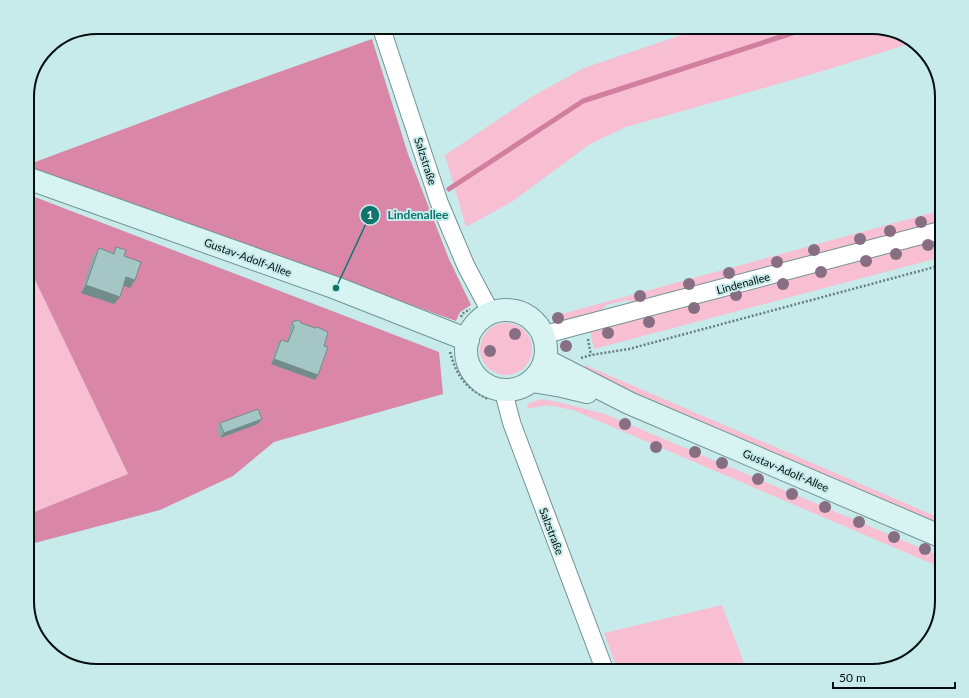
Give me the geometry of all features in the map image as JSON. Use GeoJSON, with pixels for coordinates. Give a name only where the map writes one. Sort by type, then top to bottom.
{"type":"FeatureCollection","features":[{"type":"Feature","properties":{"kind":"street","name":"Salzstraße"},"geometry":{"type":"LineString","coordinates":[[383,34],[439,202],[466,266],[491,313]]}},
{"type":"Feature","properties":{"kind":"street","name":"Gustav-Adolf-Allee"},"geometry":{"type":"LineString","coordinates":[[34,180],[336,288],[459,346]]}},
{"type":"Feature","properties":{"kind":"street","name":"Lindenallee"},"geometry":{"type":"LineString","coordinates":[[543,335],[935,232]]}},
{"type":"Feature","properties":{"kind":"street"},"geometry":{"type":"LineString","coordinates":[[503,310],[516,311],[527,316],[537,324],[543,335],[546,347],[545,360],[540,371],[532,381],[521,387],[509,390],[505,397],[485,384],[476,376],[469,365],[466,353],[459,346],[481,319],[491,313],[503,310]]}},
{"type":"Feature","properties":{"kind":"street","name":"Gustav-Adolf-Allee"},"geometry":{"type":"LineString","coordinates":[[545,360],[630,403],[935,534]]}},
{"type":"Feature","properties":{"kind":"street","name":"Gustav-Adolf-Allee"},"geometry":{"type":"LineString","coordinates":[[532,381],[562,386],[630,403]]}},
{"type":"Feature","properties":{"kind":"street","name":"Salzstraße"},"geometry":{"type":"LineString","coordinates":[[505,397],[512,424],[602,664]]}},
{"type":"Feature","properties":{"kind":"path"},"geometry":{"type":"LineString","coordinates":[[591,355],[629,349],[935,267]]}},
{"type":"Feature","properties":{"kind":"path"},"geometry":{"type":"LineString","coordinates":[[459,346],[454,367],[463,381],[475,393],[490,400],[505,397]]}},
{"type":"Feature","properties":{"kind":"shaded area"},"geometry":{"type":"Polygon","coordinates":[[[684,34],[872,34],[892,37],[907,45],[813,74],[626,127],[590,144],[513,201],[466,227],[445,155],[533,96],[584,68],[684,34]]]}},
{"type":"Feature","properties":{"kind":"shaded area"},"geometry":{"type":"Polygon","coordinates":[[[372,39],[408,154],[449,259],[471,305],[460,312],[456,321],[34,170],[34,162],[226,91],[372,39]]]}},
{"type":"Feature","properties":{"kind":"shaded area"},"geometry":{"type":"Polygon","coordinates":[[[34,197],[439,352],[443,394],[274,442],[233,476],[160,510],[34,543],[34,512],[128,474],[34,278],[34,197]]]}},
{"type":"Feature","properties":{"kind":"shaded area"},"geometry":{"type":"Polygon","coordinates":[[[935,212],[935,223],[635,304],[627,300],[606,305],[600,312],[558,323],[558,315],[935,212]]]}},
{"type":"Feature","properties":{"kind":"shaded area"},"geometry":{"type":"Polygon","coordinates":[[[935,239],[935,259],[594,349],[590,331],[935,239]]]}},
{"type":"Feature","properties":{"kind":"shaded area"},"geometry":{"type":"Polygon","coordinates":[[[34,278],[128,474],[34,512],[34,278]]]}},
{"type":"Feature","properties":{"kind":"shaded area"},"geometry":{"type":"Polygon","coordinates":[[[501,323],[511,323],[525,330],[532,344],[532,354],[525,368],[511,375],[501,375],[491,371],[484,364],[480,354],[480,344],[484,334],[491,327],[501,323]]]}},
{"type":"Feature","properties":{"kind":"shaded area"},"geometry":{"type":"Polygon","coordinates":[[[585,365],[935,516],[935,523],[583,372],[585,365]]]}},
{"type":"Feature","properties":{"kind":"shaded area"},"geometry":{"type":"Polygon","coordinates":[[[542,399],[605,414],[935,554],[935,565],[573,410],[548,405],[526,409],[529,403],[542,399]]]}},
{"type":"Feature","properties":{"kind":"shaded area"},"geometry":{"type":"Polygon","coordinates":[[[722,605],[744,664],[615,664],[604,633],[722,605]]]}},
{"type":"Feature","properties":{"kind":"building"},"geometry":{"type":"Polygon","coordinates":[[[116,247],[126,250],[124,256],[141,262],[135,280],[126,277],[120,297],[86,285],[99,248],[114,254],[116,247]]]}},
{"type":"Feature","properties":{"kind":"building"},"geometry":{"type":"Polygon","coordinates":[[[299,320],[301,323],[315,328],[317,327],[328,332],[324,346],[328,347],[318,375],[274,359],[281,340],[288,342],[294,327],[292,322],[299,320]]]}},
{"type":"Feature","properties":{"kind":"building"},"geometry":{"type":"Polygon","coordinates":[[[258,409],[262,419],[224,433],[220,423],[258,409]]]}},
{"type":"Feature","properties":{"kind":"waterway"},"geometry":{"type":"LineString","coordinates":[[449,189],[583,101],[789,34]]}},
{"type":"Feature","properties":{"kind":"place","name":"Lindenallee"},"geometry":{"type":"Point","coordinates":[336,288]}}]}
